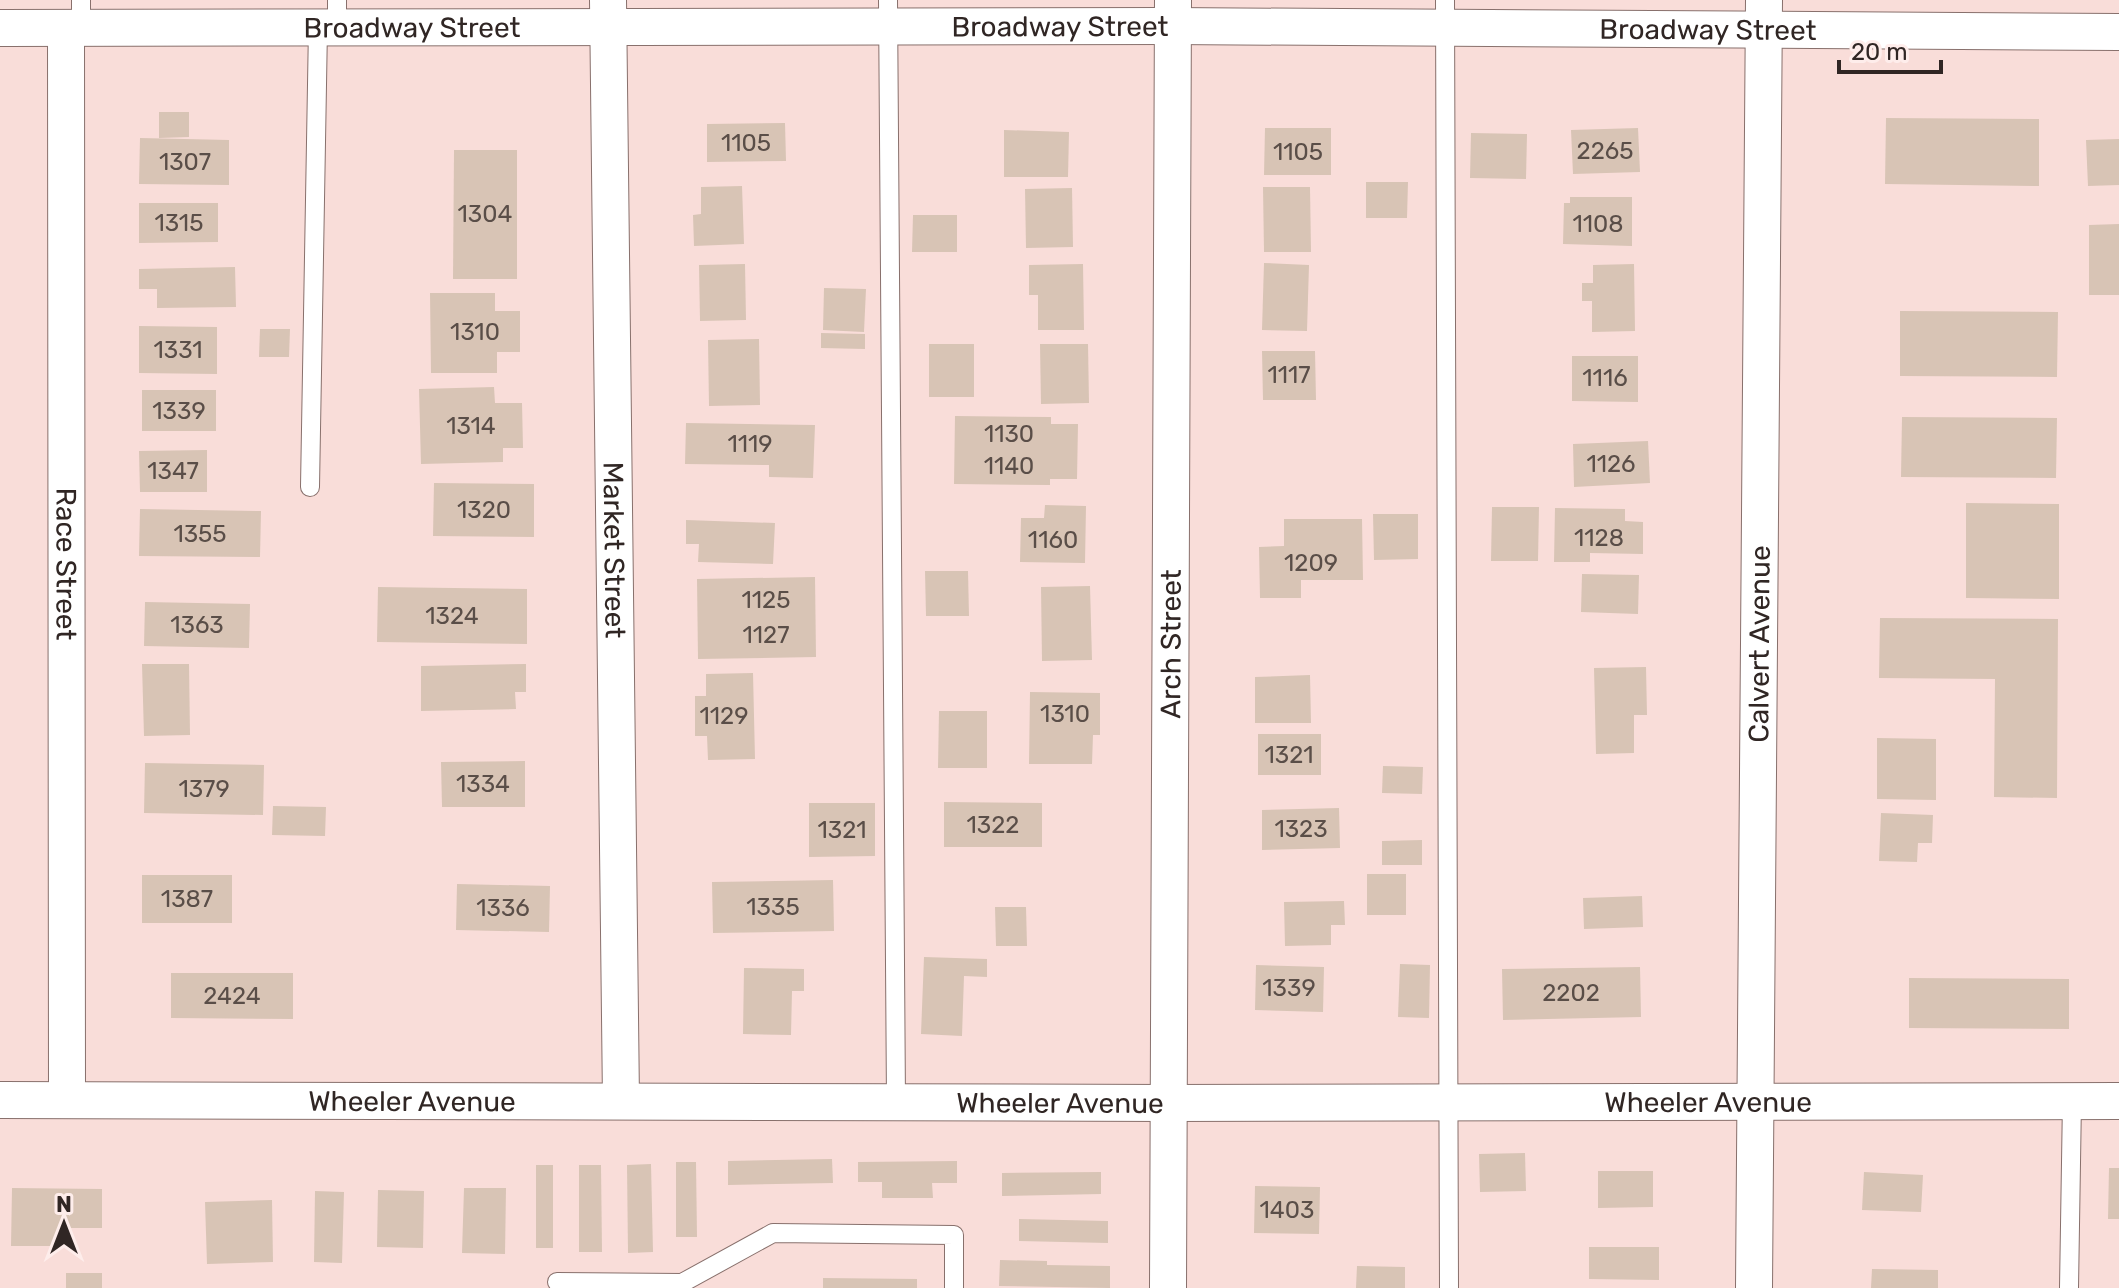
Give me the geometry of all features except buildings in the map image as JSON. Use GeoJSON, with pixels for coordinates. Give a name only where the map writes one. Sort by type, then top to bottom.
{"type":"FeatureCollection","features":[{"type":"Feature","properties":{"kind":"street","name":"Broadway Street"},"geometry":{"type":"LineString","coordinates":[[0,28],[76,19],[608,13],[1173,13],[1764,15],[2119,32]]}},
{"type":"Feature","properties":{"kind":"street","name":"Market Street"},"geometry":{"type":"LineString","coordinates":[[608,13],[621,1101]]}},
{"type":"Feature","properties":{"kind":"street","name":"Arch Street"},"geometry":{"type":"LineString","coordinates":[[1168,1288],[1173,13]]}},
{"type":"Feature","properties":{"kind":"street","name":"Calvert Avenue"},"geometry":{"type":"LineString","coordinates":[[1754,1288],[1764,15]]}},
{"type":"Feature","properties":{"kind":"street","name":"Race Street"},"geometry":{"type":"LineString","coordinates":[[67,1100],[76,19]]}},
{"type":"Feature","properties":{"kind":"street","name":"Wheeler Avenue"},"geometry":{"type":"LineString","coordinates":[[0,1100],[1168,1103],[2119,1101]]}},
{"type":"Feature","properties":{"kind":"lane"},"geometry":{"type":"LineString","coordinates":[[888,14],[896,1101]]}},
{"type":"Feature","properties":{"kind":"lane"},"geometry":{"type":"LineString","coordinates":[[1445,14],[1449,1288]]}},
{"type":"Feature","properties":{"kind":"lane"},"geometry":{"type":"LineString","coordinates":[[310,487],[331,18]]}},
{"type":"Feature","properties":{"kind":"lane"},"geometry":{"type":"LineString","coordinates":[[2069,1288],[2072,1100]]}},
{"type":"Feature","properties":{"kind":"lane"},"geometry":{"type":"LineString","coordinates":[[557,1282],[623,1285],[682,1283],[773,1233],[954,1235],[954,1288]]}}]}
